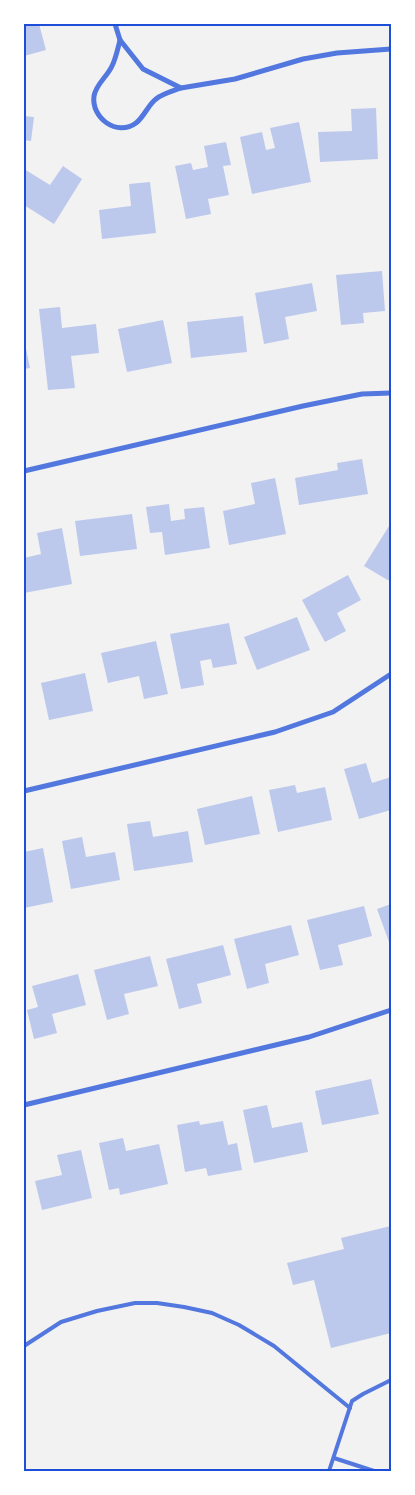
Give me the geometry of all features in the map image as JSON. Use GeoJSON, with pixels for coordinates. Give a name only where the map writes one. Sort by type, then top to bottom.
{"type":"FeatureCollection","features":[{"type":"Feature","properties":{"kind":"street"},"geometry":{"type":"LineString","coordinates":[[115,24],[120,40],[143,69],[180,88]]}},
{"type":"Feature","properties":{"kind":"street"},"geometry":{"type":"LineString","coordinates":[[120,40],[112,66],[97,88],[94,96],[94,105],[103,121],[120,127],[129,127],[137,123],[155,99],[180,88],[235,79],[303,59],[337,53],[391,50]]}},
{"type":"Feature","properties":{"kind":"street"},"geometry":{"type":"LineString","coordinates":[[24,471],[303,406],[362,394],[391,393]]}},
{"type":"Feature","properties":{"kind":"street"},"geometry":{"type":"LineString","coordinates":[[24,791],[275,732],[333,712],[391,674]]}},
{"type":"Feature","properties":{"kind":"street"},"geometry":{"type":"LineString","coordinates":[[24,1105],[309,1037],[391,1010]]}},
{"type":"Feature","properties":{"kind":"lane"},"geometry":{"type":"LineString","coordinates":[[24,1346],[62,1322],[97,1311],[135,1303],[157,1303],[184,1307],[212,1313],[240,1325],[274,1346],[350,1408]]}},
{"type":"Feature","properties":{"kind":"lane"},"geometry":{"type":"LineString","coordinates":[[329,1471],[352,1401],[391,1380]]}},
{"type":"Feature","properties":{"kind":"lane"},"geometry":{"type":"LineString","coordinates":[[334,1458],[374,1471]]}},
{"type":"Feature","properties":{"kind":"building"},"geometry":{"type":"Polygon","coordinates":[[[24,24],[39,24],[46,50],[24,56],[24,24]]]}},
{"type":"Feature","properties":{"kind":"building"},"geometry":{"type":"Polygon","coordinates":[[[376,108],[378,159],[320,162],[318,132],[352,131],[351,109],[376,108]]]}},
{"type":"Feature","properties":{"kind":"building"},"geometry":{"type":"Polygon","coordinates":[[[24,116],[34,117],[31,141],[24,140],[24,116]]]}},
{"type":"Feature","properties":{"kind":"building"},"geometry":{"type":"Polygon","coordinates":[[[299,122],[311,182],[252,194],[240,137],[262,132],[266,150],[275,148],[270,128],[299,122]]]}},
{"type":"Feature","properties":{"kind":"building"},"geometry":{"type":"Polygon","coordinates":[[[226,142],[231,165],[223,166],[229,195],[208,199],[211,214],[186,219],[175,166],[191,163],[193,170],[208,167],[204,146],[226,142]]]}},
{"type":"Feature","properties":{"kind":"building"},"geometry":{"type":"Polygon","coordinates":[[[63,166],[82,179],[54,224],[24,205],[24,169],[50,185],[63,166]]]}},
{"type":"Feature","properties":{"kind":"building"},"geometry":{"type":"Polygon","coordinates":[[[150,182],[156,233],[102,239],[99,210],[131,206],[129,184],[150,182]]]}},
{"type":"Feature","properties":{"kind":"building"},"geometry":{"type":"Polygon","coordinates":[[[382,271],[385,311],[363,313],[364,323],[341,325],[336,275],[382,271]]]}},
{"type":"Feature","properties":{"kind":"building"},"geometry":{"type":"Polygon","coordinates":[[[312,283],[317,311],[285,317],[289,339],[264,344],[255,293],[312,283]]]}},
{"type":"Feature","properties":{"kind":"building"},"geometry":{"type":"Polygon","coordinates":[[[60,307],[62,328],[96,324],[99,353],[71,356],[75,388],[48,390],[39,309],[60,307]]]}},
{"type":"Feature","properties":{"kind":"building"},"geometry":{"type":"Polygon","coordinates":[[[243,316],[247,352],[191,358],[187,322],[243,316]]]}},
{"type":"Feature","properties":{"kind":"building"},"geometry":{"type":"Polygon","coordinates":[[[163,320],[172,363],[127,372],[118,329],[163,320]]]}},
{"type":"Feature","properties":{"kind":"building"},"geometry":{"type":"Polygon","coordinates":[[[24,339],[30,368],[24,369],[24,339]]]}},
{"type":"Feature","properties":{"kind":"building"},"geometry":{"type":"Polygon","coordinates":[[[362,459],[368,494],[299,505],[295,478],[338,470],[337,463],[362,459]]]}},
{"type":"Feature","properties":{"kind":"building"},"geometry":{"type":"Polygon","coordinates":[[[275,478],[286,534],[229,545],[223,511],[255,504],[251,483],[275,478]]]}},
{"type":"Feature","properties":{"kind":"building"},"geometry":{"type":"Polygon","coordinates":[[[169,504],[171,521],[185,519],[184,509],[204,507],[210,548],[165,555],[162,532],[150,533],[146,507],[169,504]]]}},
{"type":"Feature","properties":{"kind":"building"},"geometry":{"type":"Polygon","coordinates":[[[132,514],[137,549],[80,556],[75,521],[132,514]]]}},
{"type":"Feature","properties":{"kind":"building"},"geometry":{"type":"Polygon","coordinates":[[[389,526],[391,527],[391,582],[364,566],[389,526]]]}},
{"type":"Feature","properties":{"kind":"building"},"geometry":{"type":"Polygon","coordinates":[[[62,528],[72,584],[24,593],[24,558],[41,554],[37,533],[62,528]]]}},
{"type":"Feature","properties":{"kind":"building"},"geometry":{"type":"Polygon","coordinates":[[[348,575],[361,600],[337,613],[346,631],[325,642],[302,600],[348,575]]]}},
{"type":"Feature","properties":{"kind":"building"},"geometry":{"type":"Polygon","coordinates":[[[297,617],[310,650],[257,670],[244,637],[297,617]]]}},
{"type":"Feature","properties":{"kind":"building"},"geometry":{"type":"Polygon","coordinates":[[[229,623],[237,664],[213,668],[211,659],[200,661],[204,685],[181,689],[170,634],[229,623]]]}},
{"type":"Feature","properties":{"kind":"building"},"geometry":{"type":"Polygon","coordinates":[[[156,641],[168,694],[144,699],[139,676],[108,683],[101,653],[156,641]]]}},
{"type":"Feature","properties":{"kind":"building"},"geometry":{"type":"Polygon","coordinates":[[[85,673],[93,711],[49,720],[41,683],[85,673]]]}},
{"type":"Feature","properties":{"kind":"building"},"geometry":{"type":"Polygon","coordinates":[[[366,763],[372,783],[391,777],[391,810],[359,819],[344,769],[366,763]]]}},
{"type":"Feature","properties":{"kind":"building"},"geometry":{"type":"Polygon","coordinates":[[[295,785],[297,793],[325,787],[332,820],[278,832],[269,790],[295,785]]]}},
{"type":"Feature","properties":{"kind":"building"},"geometry":{"type":"Polygon","coordinates":[[[252,796],[260,834],[205,845],[197,809],[252,796]]]}},
{"type":"Feature","properties":{"kind":"building"},"geometry":{"type":"Polygon","coordinates":[[[150,821],[153,837],[188,831],[193,862],[134,871],[127,824],[150,821]]]}},
{"type":"Feature","properties":{"kind":"building"},"geometry":{"type":"Polygon","coordinates":[[[82,837],[86,857],[115,852],[120,880],[71,889],[62,841],[82,837]]]}},
{"type":"Feature","properties":{"kind":"building"},"geometry":{"type":"Polygon","coordinates":[[[43,848],[53,902],[24,908],[24,852],[43,848]]]}},
{"type":"Feature","properties":{"kind":"building"},"geometry":{"type":"Polygon","coordinates":[[[391,904],[391,941],[389,942],[377,909],[391,904]]]}},
{"type":"Feature","properties":{"kind":"building"},"geometry":{"type":"Polygon","coordinates":[[[364,906],[372,936],[338,945],[343,965],[320,970],[307,920],[364,906]]]}},
{"type":"Feature","properties":{"kind":"building"},"geometry":{"type":"Polygon","coordinates":[[[291,925],[299,955],[265,964],[269,983],[247,989],[234,939],[291,925]]]}},
{"type":"Feature","properties":{"kind":"building"},"geometry":{"type":"Polygon","coordinates":[[[223,945],[231,975],[197,984],[202,1003],[179,1009],[166,959],[223,945]]]}},
{"type":"Feature","properties":{"kind":"building"},"geometry":{"type":"Polygon","coordinates":[[[150,956],[158,986],[124,994],[129,1014],[107,1020],[94,970],[150,956]]]}},
{"type":"Feature","properties":{"kind":"building"},"geometry":{"type":"Polygon","coordinates":[[[78,974],[86,1005],[52,1014],[57,1033],[34,1039],[27,1010],[38,1007],[32,986],[78,974]]]}},
{"type":"Feature","properties":{"kind":"building"},"geometry":{"type":"Polygon","coordinates":[[[371,1079],[379,1114],[322,1125],[315,1091],[371,1079]]]}},
{"type":"Feature","properties":{"kind":"building"},"geometry":{"type":"Polygon","coordinates":[[[267,1105],[272,1128],[302,1122],[308,1152],[254,1163],[243,1110],[267,1105]]]}},
{"type":"Feature","properties":{"kind":"building"},"geometry":{"type":"Polygon","coordinates":[[[199,1121],[200,1125],[223,1121],[228,1145],[237,1143],[242,1170],[208,1176],[206,1168],[185,1172],[177,1125],[199,1121]]]}},
{"type":"Feature","properties":{"kind":"building"},"geometry":{"type":"Polygon","coordinates":[[[123,1138],[126,1151],[159,1144],[168,1184],[120,1195],[119,1188],[109,1190],[99,1143],[123,1138]]]}},
{"type":"Feature","properties":{"kind":"building"},"geometry":{"type":"Polygon","coordinates":[[[81,1150],[92,1198],[42,1210],[35,1181],[62,1175],[57,1155],[81,1150]]]}},
{"type":"Feature","properties":{"kind":"building"},"geometry":{"type":"Polygon","coordinates":[[[391,1226],[391,1333],[331,1348],[314,1280],[293,1285],[287,1263],[344,1249],[341,1238],[391,1226]]]}}]}
